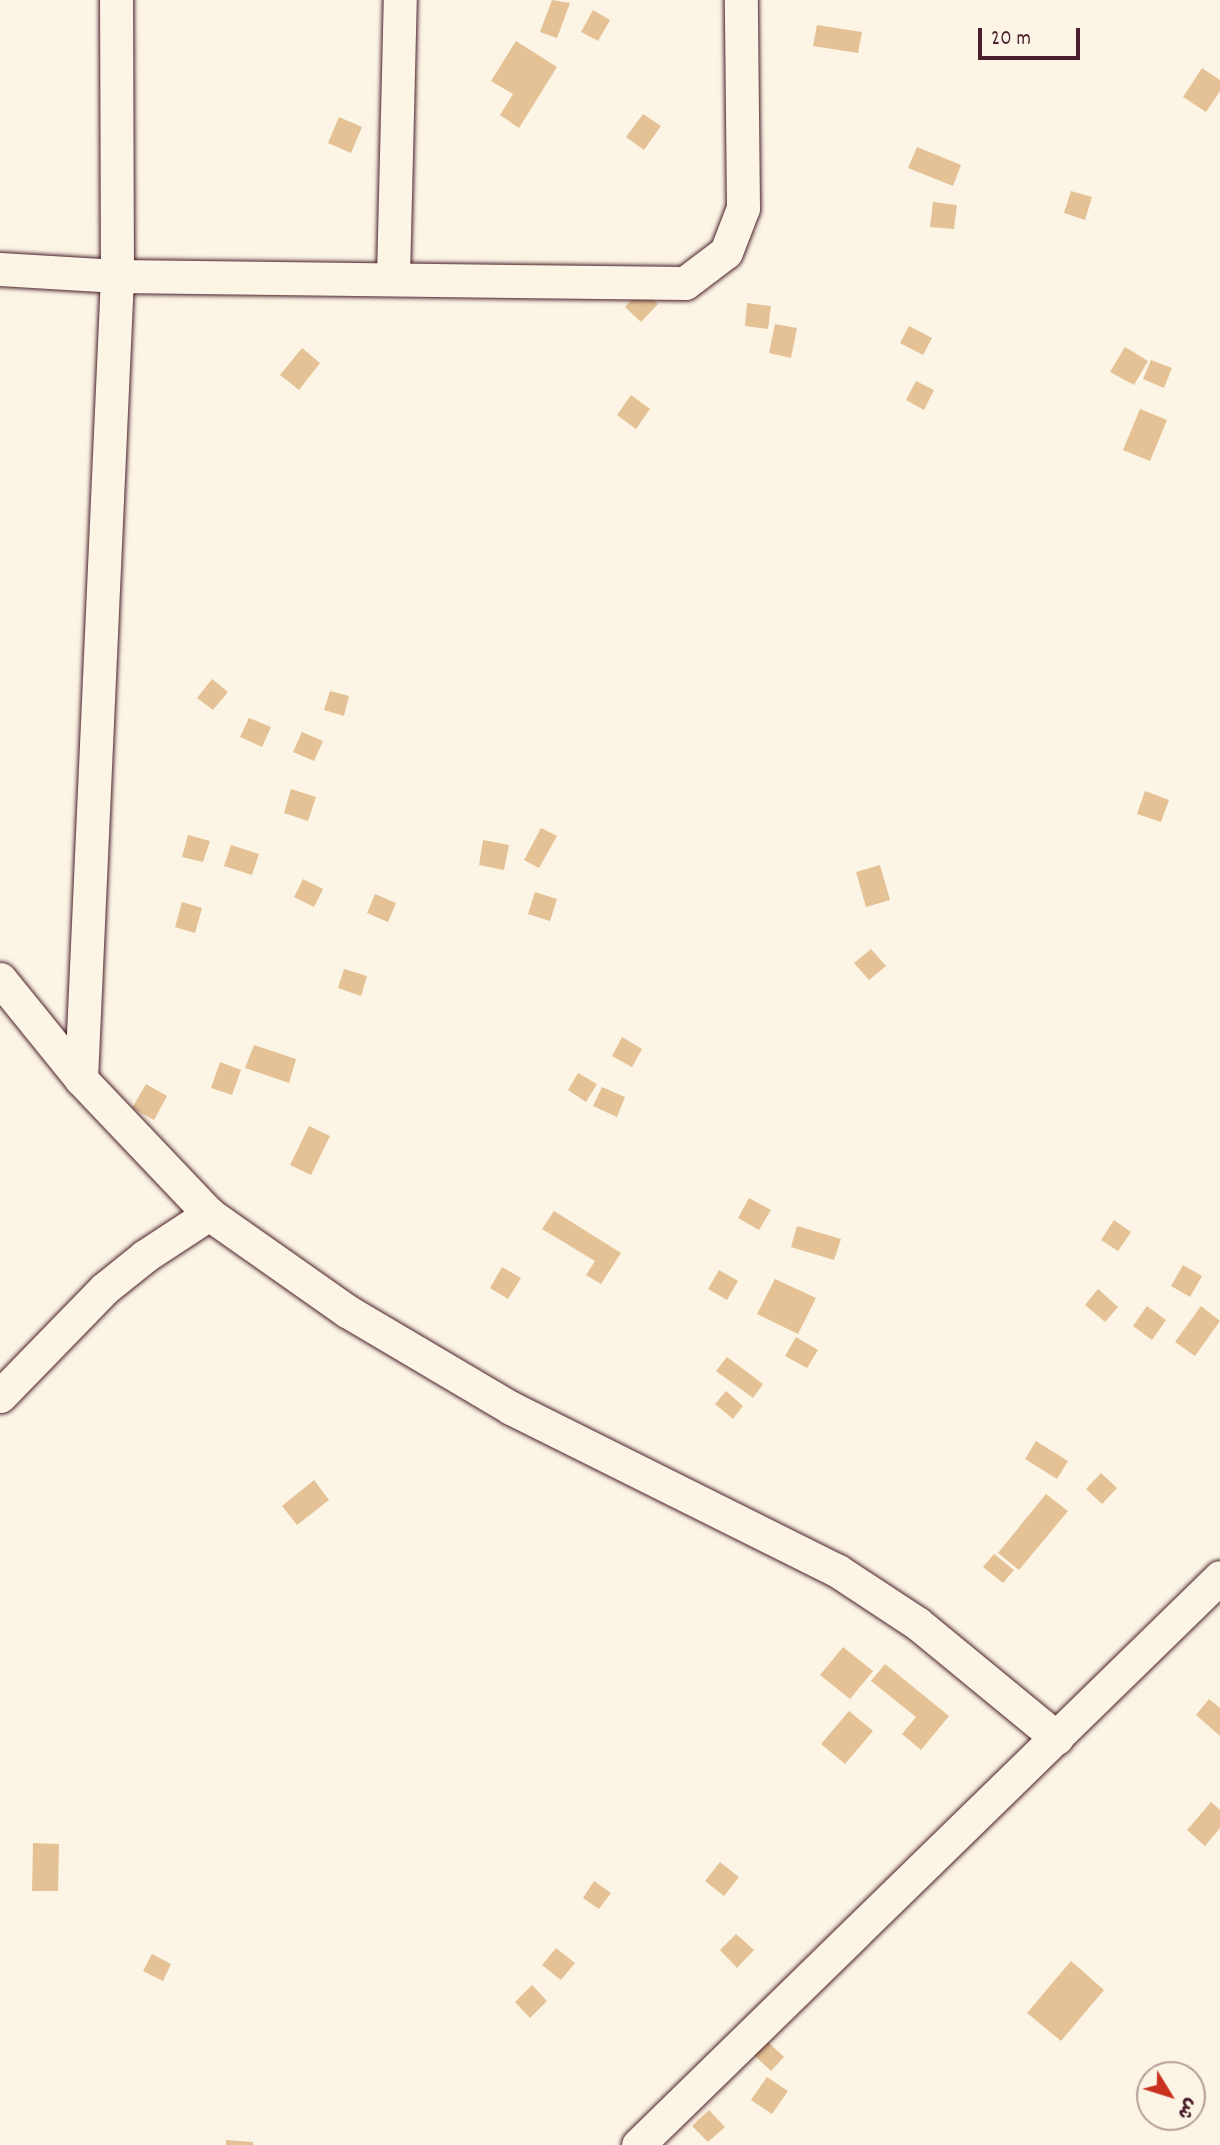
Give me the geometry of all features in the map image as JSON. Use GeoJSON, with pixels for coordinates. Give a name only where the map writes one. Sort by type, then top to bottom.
{"type":"FeatureCollection","features":[{"type":"Feature","properties":{"kind":"street"},"geometry":{"type":"LineString","coordinates":[[81,1079],[117,276],[116,0]]}},
{"type":"Feature","properties":{"kind":"street"},"geometry":{"type":"LineString","coordinates":[[393,277],[400,0]]}},
{"type":"Feature","properties":{"kind":"street"},"geometry":{"type":"LineString","coordinates":[[0,270],[117,276],[393,277],[685,284],[726,252],[743,208],[741,0]]}},
{"type":"Feature","properties":{"kind":"street"},"geometry":{"type":"LineString","coordinates":[[0,979],[81,1079],[209,1214],[347,1311],[510,1408],[838,1571],[916,1623],[1057,1738]]}},
{"type":"Feature","properties":{"kind":"street"},"geometry":{"type":"LineString","coordinates":[[0,1396],[104,1289],[145,1256],[209,1214]]}},
{"type":"Feature","properties":{"kind":"street"},"geometry":{"type":"LineString","coordinates":[[638,2145],[1220,1577]]}},
{"type":"Feature","properties":{"kind":"building"},"geometry":{"type":"Polygon","coordinates":[[[552,0],[570,3],[557,38],[540,32],[552,0]]]}},
{"type":"Feature","properties":{"kind":"building"},"geometry":{"type":"Polygon","coordinates":[[[593,10],[610,20],[598,41],[581,32],[593,10]]]}},
{"type":"Feature","properties":{"kind":"building"},"geometry":{"type":"Polygon","coordinates":[[[817,25],[862,32],[858,53],[813,46],[817,25]]]}},
{"type":"Feature","properties":{"kind":"building"},"geometry":{"type":"Polygon","coordinates":[[[516,41],[557,67],[519,128],[500,115],[513,94],[491,81],[516,41]]]}},
{"type":"Feature","properties":{"kind":"building"},"geometry":{"type":"Polygon","coordinates":[[[1202,68],[1220,80],[1220,91],[1206,112],[1183,97],[1202,68]]]}},
{"type":"Feature","properties":{"kind":"building"},"geometry":{"type":"Polygon","coordinates":[[[643,114],[661,126],[644,150],[626,137],[643,114]]]}},
{"type":"Feature","properties":{"kind":"building"},"geometry":{"type":"Polygon","coordinates":[[[339,117],[362,127],[351,153],[328,143],[339,117]]]}},
{"type":"Feature","properties":{"kind":"building"},"geometry":{"type":"Polygon","coordinates":[[[917,147],[961,165],[953,186],[908,168],[917,147]]]}},
{"type":"Feature","properties":{"kind":"building"},"geometry":{"type":"Polygon","coordinates":[[[1071,191],[1092,197],[1085,220],[1064,213],[1071,191]]]}},
{"type":"Feature","properties":{"kind":"building"},"geometry":{"type":"Polygon","coordinates":[[[933,202],[957,205],[954,229],[930,227],[933,202]]]}},
{"type":"Feature","properties":{"kind":"building"},"geometry":{"type":"Polygon","coordinates":[[[642,289],[658,304],[641,322],[625,307],[642,289]]]}},
{"type":"Feature","properties":{"kind":"building"},"geometry":{"type":"Polygon","coordinates":[[[747,303],[771,306],[768,329],[745,326],[747,303]]]}},
{"type":"Feature","properties":{"kind":"building"},"geometry":{"type":"Polygon","coordinates":[[[775,324],[797,328],[791,358],[769,353],[775,324]]]}},
{"type":"Feature","properties":{"kind":"building"},"geometry":{"type":"Polygon","coordinates":[[[909,326],[932,338],[923,355],[900,343],[909,326]]]}},
{"type":"Feature","properties":{"kind":"building"},"geometry":{"type":"Polygon","coordinates":[[[1125,347],[1148,361],[1134,385],[1110,372],[1125,347]]]}},
{"type":"Feature","properties":{"kind":"building"},"geometry":{"type":"Polygon","coordinates":[[[302,348],[320,363],[299,390],[280,375],[302,348]]]}},
{"type":"Feature","properties":{"kind":"building"},"geometry":{"type":"Polygon","coordinates":[[[1151,360],[1172,368],[1164,388],[1143,379],[1151,360]]]}},
{"type":"Feature","properties":{"kind":"building"},"geometry":{"type":"Polygon","coordinates":[[[916,381],[934,390],[924,410],[906,400],[916,381]]]}},
{"type":"Feature","properties":{"kind":"building"},"geometry":{"type":"Polygon","coordinates":[[[631,395],[650,409],[636,429],[617,415],[631,395]]]}},
{"type":"Feature","properties":{"kind":"building"},"geometry":{"type":"Polygon","coordinates":[[[1140,409],[1167,420],[1150,461],[1123,450],[1140,409]]]}},
{"type":"Feature","properties":{"kind":"building"},"geometry":{"type":"Polygon","coordinates":[[[212,679],[228,692],[213,710],[197,698],[212,679]]]}},
{"type":"Feature","properties":{"kind":"building"},"geometry":{"type":"Polygon","coordinates":[[[330,691],[349,696],[344,716],[324,710],[330,691]]]}},
{"type":"Feature","properties":{"kind":"building"},"geometry":{"type":"Polygon","coordinates":[[[249,718],[271,727],[262,747],[240,737],[249,718]]]}},
{"type":"Feature","properties":{"kind":"building"},"geometry":{"type":"Polygon","coordinates":[[[302,732],[323,741],[314,761],[293,752],[302,732]]]}},
{"type":"Feature","properties":{"kind":"building"},"geometry":{"type":"Polygon","coordinates":[[[291,789],[316,797],[308,821],[284,813],[291,789]]]}},
{"type":"Feature","properties":{"kind":"building"},"geometry":{"type":"Polygon","coordinates":[[[1145,791],[1169,800],[1161,822],[1137,814],[1145,791]]]}},
{"type":"Feature","properties":{"kind":"building"},"geometry":{"type":"Polygon","coordinates":[[[541,828],[557,836],[539,868],[524,860],[541,828]]]}},
{"type":"Feature","properties":{"kind":"building"},"geometry":{"type":"Polygon","coordinates":[[[188,835],[210,841],[203,862],[182,857],[188,835]]]}},
{"type":"Feature","properties":{"kind":"building"},"geometry":{"type":"Polygon","coordinates":[[[483,840],[509,845],[504,870],[479,865],[483,840]]]}},
{"type":"Feature","properties":{"kind":"building"},"geometry":{"type":"Polygon","coordinates":[[[231,845],[259,854],[252,875],[224,866],[231,845]]]}},
{"type":"Feature","properties":{"kind":"building"},"geometry":{"type":"Polygon","coordinates":[[[880,865],[890,900],[866,907],[856,872],[880,865]]]}},
{"type":"Feature","properties":{"kind":"building"},"geometry":{"type":"Polygon","coordinates":[[[303,879],[323,889],[314,907],[294,897],[303,879]]]}},
{"type":"Feature","properties":{"kind":"building"},"geometry":{"type":"Polygon","coordinates":[[[535,892],[557,899],[550,921],[528,914],[535,892]]]}},
{"type":"Feature","properties":{"kind":"building"},"geometry":{"type":"Polygon","coordinates":[[[375,894],[396,903],[388,922],[367,913],[375,894]]]}},
{"type":"Feature","properties":{"kind":"building"},"geometry":{"type":"Polygon","coordinates":[[[182,902],[202,908],[195,933],[175,927],[182,902]]]}},
{"type":"Feature","properties":{"kind":"building"},"geometry":{"type":"Polygon","coordinates":[[[871,949],[886,966],[869,980],[854,963],[871,949]]]}},
{"type":"Feature","properties":{"kind":"building"},"geometry":{"type":"Polygon","coordinates":[[[344,969],[367,976],[361,996],[338,988],[344,969]]]}},
{"type":"Feature","properties":{"kind":"building"},"geometry":{"type":"Polygon","coordinates":[[[622,1037],[642,1049],[632,1067],[612,1056],[622,1037]]]}},
{"type":"Feature","properties":{"kind":"building"},"geometry":{"type":"Polygon","coordinates":[[[254,1045],[296,1059],[289,1083],[245,1068],[254,1045]]]}},
{"type":"Feature","properties":{"kind":"building"},"geometry":{"type":"Polygon","coordinates":[[[220,1062],[241,1070],[232,1095],[211,1088],[220,1062]]]}},
{"type":"Feature","properties":{"kind":"building"},"geometry":{"type":"Polygon","coordinates":[[[578,1073],[597,1084],[586,1102],[568,1090],[578,1073]]]}},
{"type":"Feature","properties":{"kind":"building"},"geometry":{"type":"Polygon","coordinates":[[[146,1084],[167,1096],[154,1120],[132,1108],[146,1084]]]}},
{"type":"Feature","properties":{"kind":"building"},"geometry":{"type":"Polygon","coordinates":[[[602,1087],[625,1097],[617,1117],[593,1106],[602,1087]]]}},
{"type":"Feature","properties":{"kind":"building"},"geometry":{"type":"Polygon","coordinates":[[[309,1126],[330,1136],[311,1175],[290,1165],[309,1126]]]}},
{"type":"Feature","properties":{"kind":"building"},"geometry":{"type":"Polygon","coordinates":[[[749,1198],[771,1210],[759,1230],[738,1218],[749,1198]]]}},
{"type":"Feature","properties":{"kind":"building"},"geometry":{"type":"Polygon","coordinates":[[[554,1211],[621,1253],[601,1284],[586,1275],[595,1261],[542,1229],[554,1211]]]}},
{"type":"Feature","properties":{"kind":"building"},"geometry":{"type":"Polygon","coordinates":[[[1114,1220],[1131,1232],[1118,1251],[1101,1240],[1114,1220]]]}},
{"type":"Feature","properties":{"kind":"building"},"geometry":{"type":"Polygon","coordinates":[[[797,1226],[841,1239],[834,1260],[791,1247],[797,1226]]]}},
{"type":"Feature","properties":{"kind":"building"},"geometry":{"type":"Polygon","coordinates":[[[1183,1265],[1202,1276],[1190,1297],[1171,1286],[1183,1265]]]}},
{"type":"Feature","properties":{"kind":"building"},"geometry":{"type":"Polygon","coordinates":[[[502,1267],[521,1278],[508,1299],[490,1288],[502,1267]]]}},
{"type":"Feature","properties":{"kind":"building"},"geometry":{"type":"Polygon","coordinates":[[[719,1270],[738,1281],[727,1300],[708,1289],[719,1270]]]}},
{"type":"Feature","properties":{"kind":"building"},"geometry":{"type":"Polygon","coordinates":[[[775,1279],[816,1298],[798,1334],[757,1314],[775,1279]]]}},
{"type":"Feature","properties":{"kind":"building"},"geometry":{"type":"Polygon","coordinates":[[[1098,1289],[1118,1307],[1105,1322],[1085,1305],[1098,1289]]]}},
{"type":"Feature","properties":{"kind":"building"},"geometry":{"type":"Polygon","coordinates":[[[1147,1306],[1166,1320],[1152,1340],[1133,1326],[1147,1306]]]}},
{"type":"Feature","properties":{"kind":"building"},"geometry":{"type":"Polygon","coordinates":[[[1201,1306],[1220,1321],[1195,1356],[1175,1342],[1201,1306]]]}},
{"type":"Feature","properties":{"kind":"building"},"geometry":{"type":"Polygon","coordinates":[[[796,1337],[818,1350],[807,1368],[785,1356],[796,1337]]]}},
{"type":"Feature","properties":{"kind":"building"},"geometry":{"type":"Polygon","coordinates":[[[727,1357],[763,1384],[753,1398],[716,1371],[727,1357]]]}},
{"type":"Feature","properties":{"kind":"building"},"geometry":{"type":"Polygon","coordinates":[[[726,1391],[743,1406],[733,1419],[715,1404],[726,1391]]]}},
{"type":"Feature","properties":{"kind":"building"},"geometry":{"type":"Polygon","coordinates":[[[1036,1441],[1068,1461],[1057,1479],[1025,1459],[1036,1441]]]}},
{"type":"Feature","properties":{"kind":"building"},"geometry":{"type":"Polygon","coordinates":[[[1101,1473],[1117,1488],[1102,1504],[1086,1489],[1101,1473]]]}},
{"type":"Feature","properties":{"kind":"building"},"geometry":{"type":"Polygon","coordinates":[[[314,1480],[329,1500],[297,1525],[282,1506],[314,1480]]]}},
{"type":"Feature","properties":{"kind":"building"},"geometry":{"type":"Polygon","coordinates":[[[1046,1494],[1068,1511],[1019,1570],[998,1553],[1046,1494]]]}},
{"type":"Feature","properties":{"kind":"building"},"geometry":{"type":"Polygon","coordinates":[[[994,1554],[1014,1570],[1003,1583],[983,1567],[994,1554]]]}},
{"type":"Feature","properties":{"kind":"building"},"geometry":{"type":"Polygon","coordinates":[[[843,1647],[873,1671],[850,1699],[820,1675],[843,1647]]]}},
{"type":"Feature","properties":{"kind":"building"},"geometry":{"type":"Polygon","coordinates":[[[885,1664],[949,1716],[921,1750],[902,1734],[916,1717],[871,1681],[885,1664]]]}},
{"type":"Feature","properties":{"kind":"building"},"geometry":{"type":"Polygon","coordinates":[[[1209,1699],[1220,1708],[1220,1736],[1196,1715],[1209,1699]]]}},
{"type":"Feature","properties":{"kind":"building"},"geometry":{"type":"Polygon","coordinates":[[[849,1711],[873,1731],[845,1764],[821,1744],[849,1711]]]}},
{"type":"Feature","properties":{"kind":"building"},"geometry":{"type":"Polygon","coordinates":[[[1211,1802],[1220,1810],[1220,1828],[1205,1846],[1187,1830],[1211,1802]]]}},
{"type":"Feature","properties":{"kind":"building"},"geometry":{"type":"Polygon","coordinates":[[[33,1843],[59,1844],[58,1891],[32,1891],[33,1843]]]}},
{"type":"Feature","properties":{"kind":"building"},"geometry":{"type":"Polygon","coordinates":[[[720,1862],[739,1877],[724,1896],[705,1881],[720,1862]]]}},
{"type":"Feature","properties":{"kind":"building"},"geometry":{"type":"Polygon","coordinates":[[[594,1881],[611,1893],[599,1909],[583,1898],[594,1881]]]}},
{"type":"Feature","properties":{"kind":"building"},"geometry":{"type":"Polygon","coordinates":[[[736,1934],[754,1950],[737,1968],[720,1950],[736,1934]]]}},
{"type":"Feature","properties":{"kind":"building"},"geometry":{"type":"Polygon","coordinates":[[[556,1948],[575,1963],[561,1980],[542,1965],[556,1948]]]}},
{"type":"Feature","properties":{"kind":"building"},"geometry":{"type":"Polygon","coordinates":[[[152,1954],[171,1964],[163,1981],[143,1971],[152,1954]]]}},
{"type":"Feature","properties":{"kind":"building"},"geometry":{"type":"Polygon","coordinates":[[[1071,1961],[1104,1990],[1061,2041],[1027,2013],[1071,1961]]]}},
{"type":"Feature","properties":{"kind":"building"},"geometry":{"type":"Polygon","coordinates":[[[532,1985],[547,2001],[530,2018],[515,2002],[532,1985]]]}},
{"type":"Feature","properties":{"kind":"building"},"geometry":{"type":"Polygon","coordinates":[[[767,2041],[784,2057],[771,2071],[754,2055],[767,2041]]]}},
{"type":"Feature","properties":{"kind":"building"},"geometry":{"type":"Polygon","coordinates":[[[767,2077],[788,2091],[772,2114],[751,2100],[767,2077]]]}},
{"type":"Feature","properties":{"kind":"building"},"geometry":{"type":"Polygon","coordinates":[[[709,2110],[725,2127],[708,2142],[692,2126],[709,2110]]]}},
{"type":"Feature","properties":{"kind":"building"},"geometry":{"type":"Polygon","coordinates":[[[226,2140],[253,2142],[253,2145],[226,2145],[226,2140]]]}}]}
